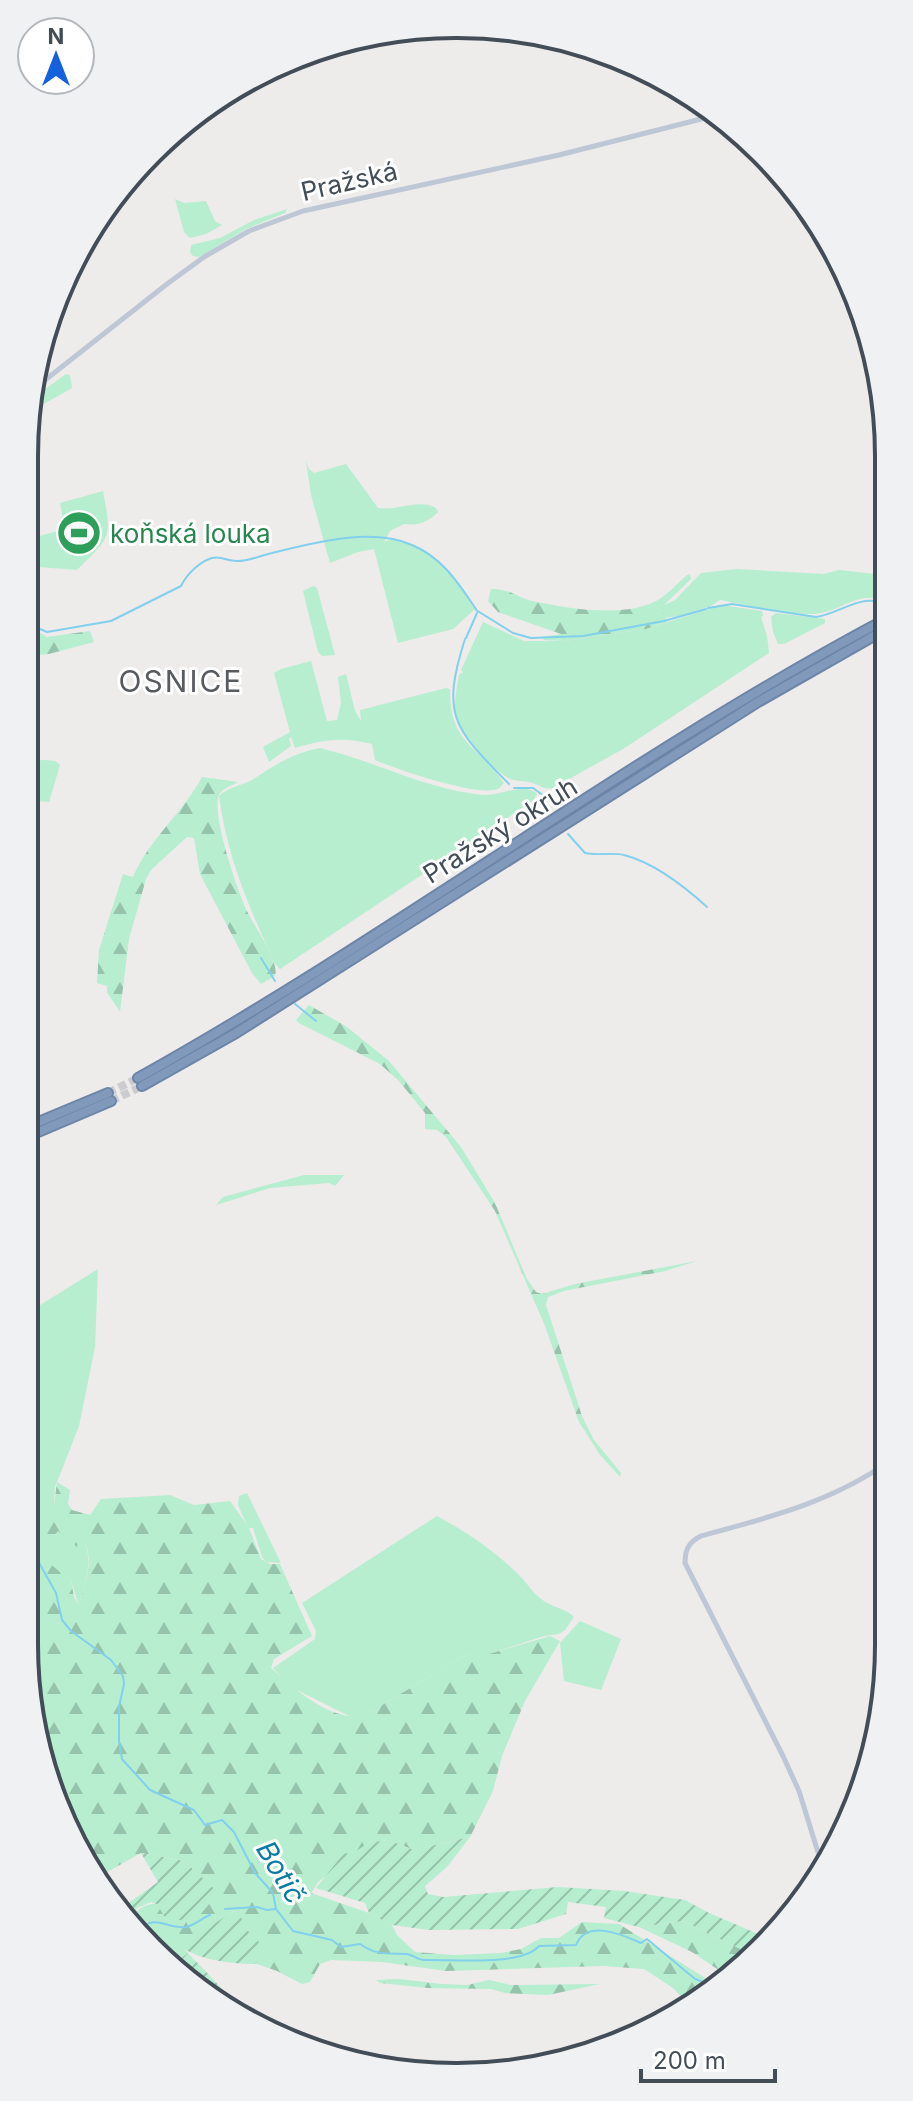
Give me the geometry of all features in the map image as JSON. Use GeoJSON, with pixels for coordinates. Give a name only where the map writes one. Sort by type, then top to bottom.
{"type":"FeatureCollection","features":[{"type":"Feature","properties":{"kind":"highway","name":"Pražský okruh"},"geometry":{"type":"LineString","coordinates":[[140,1082],[236,1033],[875,628]]}},
{"type":"Feature","properties":{"kind":"highway"},"geometry":{"type":"LineString","coordinates":[[38,1123],[110,1097],[38,1131]]}},
{"type":"Feature","properties":{"kind":"main road","name":"Pražská"},"geometry":{"type":"LineString","coordinates":[[45,380],[167,284],[204,257],[249,231],[303,211],[559,155],[703,119]]}},
{"type":"Feature","properties":{"kind":"main road"},"geometry":{"type":"LineString","coordinates":[[819,1855],[793,1780],[685,1563],[685,1554],[688,1546],[701,1536],[803,1507],[875,1470]]}},
{"type":"Feature","properties":{"kind":"green space"},"geometry":{"type":"Polygon","coordinates":[[[175,199],[184,203],[206,201],[215,221],[222,225],[190,238],[184,232],[175,199]]]}},
{"type":"Feature","properties":{"kind":"green space"},"geometry":{"type":"Polygon","coordinates":[[[287,209],[285,213],[246,229],[199,257],[190,252],[191,245],[220,238],[254,220],[287,209]]]}},
{"type":"Feature","properties":{"kind":"green space"},"geometry":{"type":"Polygon","coordinates":[[[66,374],[70,375],[72,388],[42,405],[44,390],[66,374]]]}},
{"type":"Feature","properties":{"kind":"green space"},"geometry":{"type":"Polygon","coordinates":[[[306,461],[314,473],[346,464],[378,508],[422,504],[436,508],[438,512],[427,521],[404,524],[390,531],[384,542],[399,541],[426,552],[445,568],[475,609],[453,629],[398,643],[374,549],[330,563],[311,495],[306,461]]]}},
{"type":"Feature","properties":{"kind":"green space","name":"koňská louka"},"geometry":{"type":"Polygon","coordinates":[[[103,491],[108,519],[106,536],[77,570],[38,567],[38,536],[65,529],[60,503],[103,491]]]}},
{"type":"Feature","properties":{"kind":"green space"},"geometry":{"type":"Polygon","coordinates":[[[737,569],[824,574],[839,570],[875,574],[875,599],[861,599],[812,614],[720,600],[680,616],[664,618],[661,610],[664,605],[675,600],[701,573],[737,569]]]}},
{"type":"Feature","properties":{"kind":"green space"},"geometry":{"type":"Polygon","coordinates":[[[690,574],[691,579],[664,605],[662,610],[667,622],[646,629],[565,641],[544,640],[542,637],[561,634],[498,612],[488,601],[491,589],[498,589],[532,601],[561,606],[626,610],[658,600],[690,574]]]}},
{"type":"Feature","properties":{"kind":"green space"},"geometry":{"type":"Polygon","coordinates":[[[313,586],[317,588],[335,655],[322,656],[318,652],[303,591],[313,586]]]}},
{"type":"Feature","properties":{"kind":"green space"},"geometry":{"type":"Polygon","coordinates":[[[721,605],[762,611],[769,653],[623,749],[553,788],[543,788],[505,776],[476,747],[457,720],[455,703],[459,675],[463,672],[461,670],[483,622],[524,641],[565,641],[646,629],[721,605]]]}},
{"type":"Feature","properties":{"kind":"green space"},"geometry":{"type":"Polygon","coordinates":[[[776,613],[825,619],[825,623],[784,644],[778,644],[771,617],[776,613]]]}},
{"type":"Feature","properties":{"kind":"green space"},"geometry":{"type":"Polygon","coordinates":[[[90,631],[94,642],[38,655],[38,632],[47,637],[90,631]]]}},
{"type":"Feature","properties":{"kind":"green space"},"geometry":{"type":"Polygon","coordinates":[[[311,661],[327,721],[337,720],[341,703],[338,677],[346,674],[355,711],[361,721],[360,710],[450,689],[454,722],[460,733],[504,783],[498,789],[483,790],[434,780],[375,760],[372,744],[352,740],[325,741],[295,748],[291,737],[291,746],[269,762],[263,747],[290,732],[274,673],[311,661]]]}},
{"type":"Feature","properties":{"kind":"green space"},"geometry":{"type":"Polygon","coordinates":[[[320,748],[463,792],[491,795],[526,789],[537,794],[533,801],[280,969],[251,910],[238,874],[219,796],[284,760],[320,748]]]}},
{"type":"Feature","properties":{"kind":"green space"},"geometry":{"type":"Polygon","coordinates":[[[38,760],[55,761],[60,765],[49,802],[38,801],[38,760]]]}},
{"type":"Feature","properties":{"kind":"green space"},"geometry":{"type":"Polygon","coordinates":[[[202,777],[238,782],[219,795],[217,805],[222,834],[242,899],[274,961],[275,976],[261,984],[252,973],[200,874],[194,838],[187,837],[151,870],[146,879],[129,939],[120,1012],[107,992],[107,986],[97,983],[99,950],[123,874],[133,877],[148,850],[202,777]]]}},
{"type":"Feature","properties":{"kind":"green space"},"geometry":{"type":"Polygon","coordinates":[[[309,1005],[347,1027],[389,1061],[461,1147],[495,1203],[527,1279],[536,1292],[542,1294],[575,1284],[697,1261],[548,1297],[546,1305],[582,1416],[594,1440],[621,1473],[620,1477],[600,1455],[579,1422],[545,1326],[495,1211],[446,1137],[437,1130],[425,1129],[425,1113],[399,1081],[380,1064],[296,1020],[309,1005]]]}},
{"type":"Feature","properties":{"kind":"green space"},"geometry":{"type":"Polygon","coordinates":[[[304,1175],[344,1175],[335,1186],[329,1183],[270,1188],[216,1205],[223,1197],[304,1175]]]}},
{"type":"Feature","properties":{"kind":"green space"},"geometry":{"type":"Polygon","coordinates":[[[98,1269],[95,1347],[79,1426],[55,1487],[54,1507],[38,1506],[38,1306],[98,1269]]]}},
{"type":"Feature","properties":{"kind":"green space"},"geometry":{"type":"Polygon","coordinates":[[[57,1482],[70,1490],[68,1504],[72,1510],[90,1515],[101,1499],[170,1495],[194,1505],[230,1501],[249,1528],[261,1559],[270,1564],[280,1564],[312,1636],[274,1659],[271,1668],[312,1701],[336,1713],[362,1717],[467,1654],[479,1657],[550,1636],[560,1641],[525,1701],[502,1756],[493,1791],[470,1837],[414,1850],[388,1840],[368,1843],[318,1882],[311,1893],[369,1913],[392,1925],[397,1935],[415,1952],[453,1955],[501,1953],[521,1949],[541,1938],[559,1938],[582,1922],[619,1924],[708,1979],[681,1997],[644,1969],[603,1966],[446,1971],[382,1962],[331,1960],[320,1964],[310,1982],[302,1984],[254,1963],[266,1950],[247,1930],[236,1909],[184,1949],[188,1953],[181,1959],[136,1913],[151,1904],[160,1904],[201,1913],[207,1903],[220,1895],[184,1861],[141,1853],[106,1873],[81,1830],[60,1779],[46,1726],[39,1672],[38,1506],[54,1506],[57,1482]],[[58,1531],[53,1537],[57,1558],[43,1558],[71,1581],[79,1605],[89,1560],[80,1536],[77,1547],[58,1531]]]}},
{"type":"Feature","properties":{"kind":"green space"},"geometry":{"type":"Polygon","coordinates":[[[247,1493],[281,1563],[266,1562],[262,1557],[253,1528],[248,1528],[238,1505],[239,1496],[247,1493]]]}},
{"type":"Feature","properties":{"kind":"green space"},"geometry":{"type":"Polygon","coordinates":[[[437,1516],[491,1551],[541,1599],[571,1614],[574,1617],[565,1630],[478,1658],[467,1654],[362,1717],[351,1717],[291,1687],[273,1668],[315,1639],[316,1631],[302,1603],[437,1516]]]}},
{"type":"Feature","properties":{"kind":"green space"},"geometry":{"type":"Polygon","coordinates":[[[59,1530],[77,1546],[80,1534],[85,1543],[88,1570],[79,1606],[71,1581],[40,1557],[53,1560],[53,1537],[59,1530]]]}},
{"type":"Feature","properties":{"kind":"green space"},"geometry":{"type":"Polygon","coordinates":[[[580,1621],[621,1639],[601,1690],[564,1681],[560,1643],[580,1621]]]}},
{"type":"Feature","properties":{"kind":"green space"},"geometry":{"type":"Polygon","coordinates":[[[470,1837],[447,1867],[425,1886],[428,1894],[443,1897],[558,1887],[624,1891],[685,1900],[758,1934],[742,1950],[683,1921],[639,1927],[604,1918],[606,1907],[568,1902],[566,1914],[518,1929],[429,1930],[392,1925],[369,1913],[365,1903],[316,1888],[344,1853],[352,1854],[368,1843],[388,1840],[414,1850],[470,1837]]]}},
{"type":"Feature","properties":{"kind":"green space"},"geometry":{"type":"Polygon","coordinates":[[[141,1853],[184,1861],[221,1895],[201,1913],[189,1918],[167,1921],[157,1904],[151,1902],[135,1911],[128,1903],[158,1882],[141,1853]]]}},
{"type":"Feature","properties":{"kind":"green space"},"geometry":{"type":"Polygon","coordinates":[[[237,1909],[247,1930],[267,1950],[255,1964],[206,1958],[180,1946],[237,1909]]]}},
{"type":"Feature","properties":{"kind":"green space"},"geometry":{"type":"Polygon","coordinates":[[[683,1921],[742,1950],[719,1970],[692,1952],[639,1927],[683,1921]]]}},
{"type":"Feature","properties":{"kind":"green space"},"geometry":{"type":"Polygon","coordinates":[[[188,1953],[227,1994],[202,1977],[181,1959],[188,1953]]]}},
{"type":"Feature","properties":{"kind":"green space"},"geometry":{"type":"Polygon","coordinates":[[[376,1980],[467,1985],[489,1980],[511,1985],[600,1984],[548,1995],[505,1993],[491,1989],[428,1988],[376,1980]]]}},
{"type":"Feature","properties":{"kind":"waterway"},"geometry":{"type":"LineString","coordinates":[[38,628],[47,632],[111,621],[181,586],[194,569],[212,558],[245,560],[305,545],[360,537],[396,540],[423,550],[449,572],[476,609]]}},
{"type":"Feature","properties":{"kind":"waterway"},"geometry":{"type":"LineString","coordinates":[[708,608],[732,604],[816,617],[856,603],[875,602]]}},
{"type":"Feature","properties":{"kind":"waterway"},"geometry":{"type":"LineString","coordinates":[[476,610],[513,633],[531,638],[583,636],[664,621],[706,609]]}},
{"type":"Feature","properties":{"kind":"waterway"},"geometry":{"type":"LineString","coordinates":[[466,638],[477,613]]}},
{"type":"Feature","properties":{"kind":"waterway"},"geometry":{"type":"LineString","coordinates":[[465,639],[454,687],[457,720],[476,749],[509,784]]}},
{"type":"Feature","properties":{"kind":"waterway"},"geometry":{"type":"LineString","coordinates":[[514,788],[533,788],[544,796]]}},
{"type":"Feature","properties":{"kind":"waterway"},"geometry":{"type":"LineString","coordinates":[[568,834],[585,853],[624,855],[658,869],[707,907]]}},
{"type":"Feature","properties":{"kind":"waterway"},"geometry":{"type":"LineString","coordinates":[[261,958],[275,981]]}},
{"type":"Feature","properties":{"kind":"waterway"},"geometry":{"type":"LineString","coordinates":[[295,1004],[316,1021]]}},
{"type":"Feature","properties":{"kind":"waterway","name":"Botič"},"geometry":{"type":"LineString","coordinates":[[38,1561],[56,1593],[62,1620],[71,1631],[111,1660],[123,1676],[119,1707],[122,1759],[150,1790],[194,1810],[205,1825],[222,1820],[234,1832],[255,1873],[273,1893],[276,1909],[293,1931],[332,1940],[341,1947],[360,1944],[377,1952],[407,1954],[422,1960],[467,1961],[517,1957],[539,1946],[576,1945],[588,1932],[605,1931],[641,1943],[647,1939],[695,1979],[704,1982]]}},
{"type":"Feature","properties":{"kind":"waterway"},"geometry":{"type":"LineString","coordinates":[[225,1909],[275,1909]]}},
{"type":"Feature","properties":{"kind":"waterway"},"geometry":{"type":"LineString","coordinates":[[147,1925],[154,1922],[186,1927],[210,1915]]}},
{"type":"Feature","properties":{"kind":"tunnel"},"geometry":{"type":"LineString","coordinates":[[108,1093],[138,1078]]}},
{"type":"Feature","properties":{"kind":"tunnel"},"geometry":{"type":"LineString","coordinates":[[111,1101],[142,1086]]}},
{"type":"Feature","properties":{"kind":"place","name":"koňská louka"},"geometry":{"type":"Point","coordinates":[79,533]}},
{"type":"Feature","properties":{"kind":"district","name":"OSNICE"},"geometry":{"type":"Point","coordinates":[181,681]}}]}
